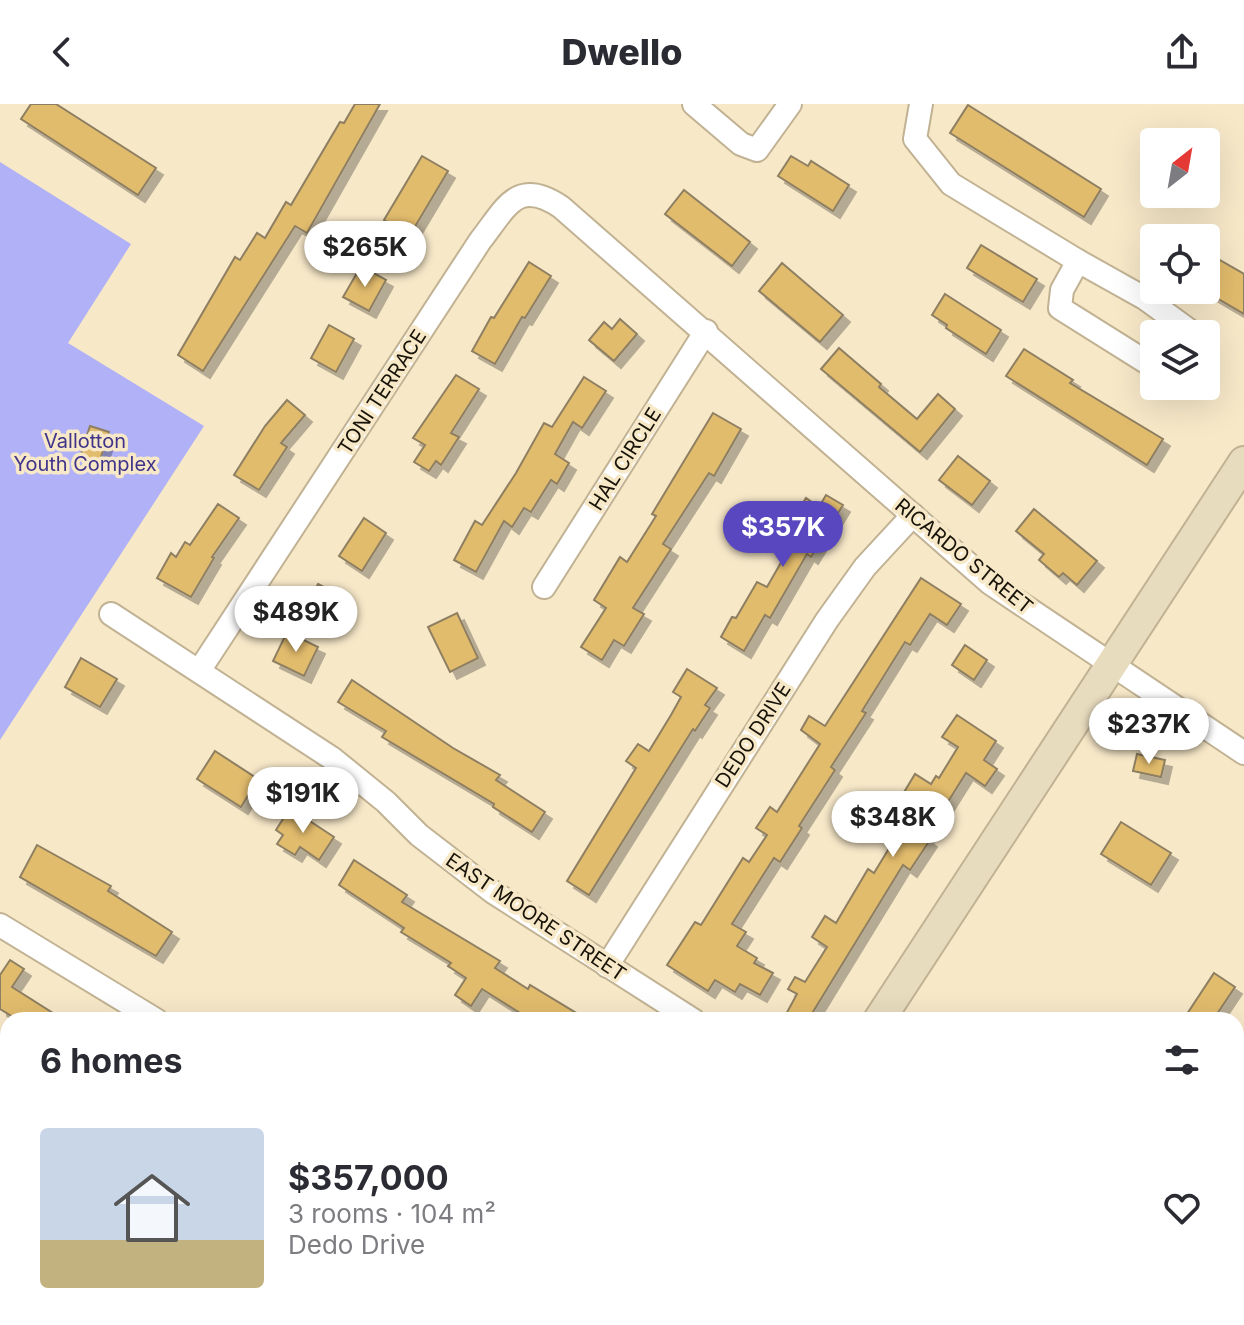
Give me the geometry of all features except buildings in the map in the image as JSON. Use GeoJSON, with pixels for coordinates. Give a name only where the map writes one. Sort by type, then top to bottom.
{"type":"FeatureCollection","features":[{"type":"Feature","properties":{"kind":"main road"},"geometry":{"type":"LineString","coordinates":[[884,1012],[1244,462]]}},
{"type":"Feature","properties":{"kind":"street"},"geometry":{"type":"LineString","coordinates":[[694,104],[741,144],[757,150],[790,104]]}},
{"type":"Feature","properties":{"kind":"street"},"geometry":{"type":"LineString","coordinates":[[921,104],[915,139],[951,184],[1146,299],[1175,320]]}},
{"type":"Feature","properties":{"kind":"street","name":"TONI TERRACE"},"geometry":{"type":"LineString","coordinates":[[199,671],[480,241],[514,198],[529,193],[548,198],[561,207],[706,331]]}},
{"type":"Feature","properties":{"kind":"street"},"geometry":{"type":"LineString","coordinates":[[1078,261],[1062,290],[1060,308],[1140,358]]}},
{"type":"Feature","properties":{"kind":"street","name":"RICARDO STREET"},"geometry":{"type":"LineString","coordinates":[[706,331],[990,583],[1244,753]]}},
{"type":"Feature","properties":{"kind":"street","name":"HAL CIRCLE"},"geometry":{"type":"LineString","coordinates":[[544,587],[706,331]]}},
{"type":"Feature","properties":{"kind":"street","name":"DEDO DRIVE"},"geometry":{"type":"LineString","coordinates":[[607,966],[827,620],[865,567],[913,515]]}},
{"type":"Feature","properties":{"kind":"street","name":"EAST MOORE STREET"},"geometry":{"type":"LineString","coordinates":[[111,614],[333,759],[463,870],[680,1012]]}},
{"type":"Feature","properties":{"kind":"street"},"geometry":{"type":"LineString","coordinates":[[0,925],[143,1012]]}},
{"type":"Feature","properties":{"kind":"green space","name":"Vallotton Youth Complex"},"geometry":{"type":"Polygon","coordinates":[[[0,162],[131,244],[68,343],[204,426],[0,740],[0,162]]]}}]}
